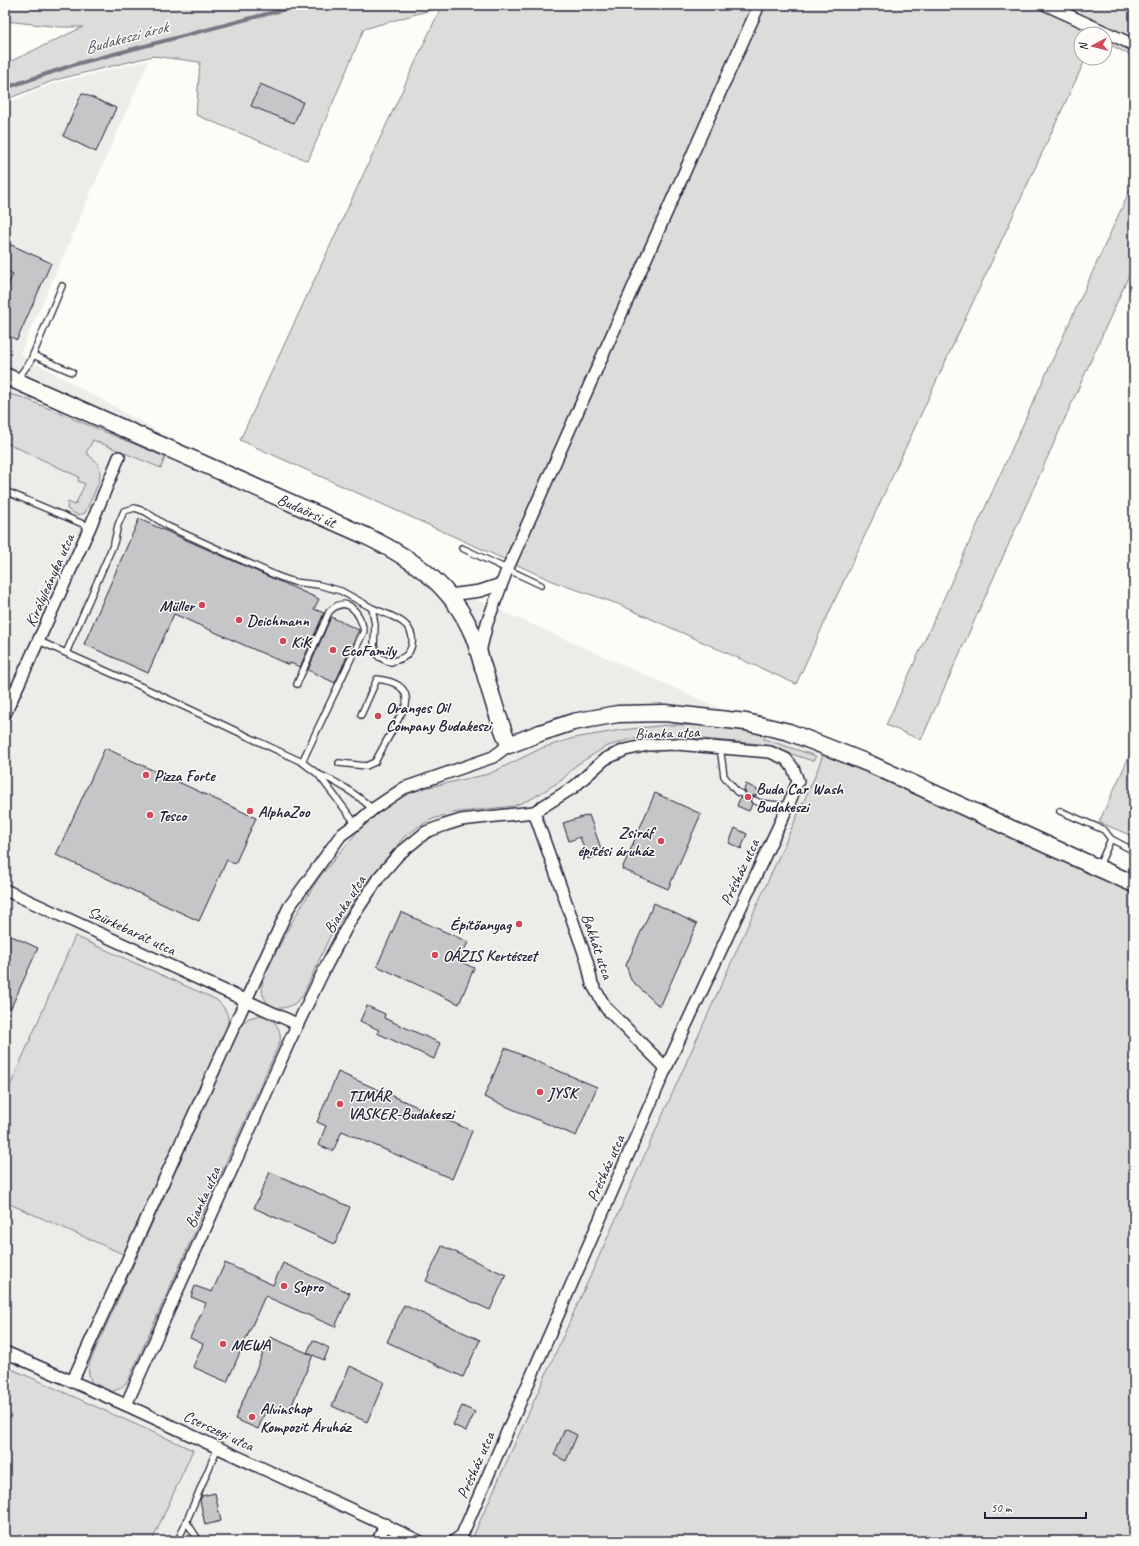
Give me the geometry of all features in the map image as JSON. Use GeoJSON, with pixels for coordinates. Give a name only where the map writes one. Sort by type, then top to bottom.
{"type":"FeatureCollection","features":[{"type":"Feature","properties":{"kind":"main road","name":"Budaörsi út"},"geometry":{"type":"LineString","coordinates":[[10,378],[378,542],[413,562],[449,595],[462,614],[473,636],[499,720],[509,745]]}},
{"type":"Feature","properties":{"kind":"main road"},"geometry":{"type":"LineString","coordinates":[[509,745],[573,722],[618,714],[664,713],[746,722],[789,732],[870,764],[1134,884]]}},
{"type":"Feature","properties":{"kind":"street"},"geometry":{"type":"LineString","coordinates":[[479,655],[487,623],[507,570],[760,5]]}},
{"type":"Feature","properties":{"kind":"street"},"geometry":{"type":"LineString","coordinates":[[1046,5],[1134,46]]}},
{"type":"Feature","properties":{"kind":"street","name":"Királyleányka utca"},"geometry":{"type":"LineString","coordinates":[[5,714],[39,642],[119,457]]}},
{"type":"Feature","properties":{"kind":"street"},"geometry":{"type":"LineString","coordinates":[[449,595],[480,591],[502,584]]}},
{"type":"Feature","properties":{"kind":"street","name":"Bianka utca"},"geometry":{"type":"LineString","coordinates":[[126,1405],[297,1024],[351,919],[379,877],[399,854],[426,832],[450,823],[461,820],[534,812],[574,787],[605,759],[625,750],[648,745],[676,744],[770,752],[786,759],[793,768],[798,781],[788,806]]}},
{"type":"Feature","properties":{"kind":"street"},"geometry":{"type":"LineString","coordinates":[[72,1382],[289,907],[341,835],[356,824],[373,808],[404,788],[493,757],[509,745]]}},
{"type":"Feature","properties":{"kind":"street","name":"Présház utca"},"geometry":{"type":"LineString","coordinates":[[454,1541],[462,1535],[666,1068],[788,806]]}},
{"type":"Feature","properties":{"kind":"street","name":"Bakhát utca"},"geometry":{"type":"LineString","coordinates":[[534,812],[587,961],[592,984],[606,1008],[666,1068]]}},
{"type":"Feature","properties":{"kind":"street","name":"Szürkebarát utca"},"geometry":{"type":"LineString","coordinates":[[5,890],[297,1024]]}},
{"type":"Feature","properties":{"kind":"street","name":"Cserszegi utca"},"geometry":{"type":"LineString","coordinates":[[5,1352],[126,1405],[419,1541]]}},
{"type":"Feature","properties":{"kind":"street"},"geometry":{"type":"LineString","coordinates":[[378,1541],[385,1524]]}},
{"type":"Feature","properties":{"kind":"lane"},"geometry":{"type":"LineString","coordinates":[[10,378],[30,362],[62,286]]}},
{"type":"Feature","properties":{"kind":"lane"},"geometry":{"type":"LineString","coordinates":[[33,355],[72,372]]}},
{"type":"Feature","properties":{"kind":"lane"},"geometry":{"type":"LineString","coordinates":[[5,491],[90,527]]}},
{"type":"Feature","properties":{"kind":"lane"},"geometry":{"type":"LineString","coordinates":[[66,653],[114,543],[118,525],[124,511],[135,508],[146,512],[168,526],[277,576],[294,582],[319,585],[341,591],[372,608],[397,618],[406,626],[411,635],[413,644],[409,653],[401,659],[391,662],[379,657],[374,646],[375,625],[372,608]]}},
{"type":"Feature","properties":{"kind":"lane"},"geometry":{"type":"LineString","coordinates":[[462,548],[541,585]]}},
{"type":"Feature","properties":{"kind":"lane"},"geometry":{"type":"LineString","coordinates":[[297,684],[329,612],[335,606],[343,604],[351,606],[362,621],[364,631],[302,762]]}},
{"type":"Feature","properties":{"kind":"lane"},"geometry":{"type":"LineString","coordinates":[[39,642],[66,653],[302,762],[318,774],[331,779],[358,795],[373,808]]}},
{"type":"Feature","properties":{"kind":"lane"},"geometry":{"type":"LineString","coordinates":[[339,763],[366,766],[375,762],[406,705],[407,696],[403,689],[389,681],[377,679],[361,715]]}},
{"type":"Feature","properties":{"kind":"lane"},"geometry":{"type":"LineString","coordinates":[[720,747],[724,776],[737,792],[742,794]]}},
{"type":"Feature","properties":{"kind":"lane"},"geometry":{"type":"LineString","coordinates":[[318,774],[356,824]]}},
{"type":"Feature","properties":{"kind":"lane"},"geometry":{"type":"LineString","coordinates":[[754,800],[760,803],[788,806]]}},
{"type":"Feature","properties":{"kind":"lane"},"geometry":{"type":"LineString","coordinates":[[1060,811],[1104,830],[1111,839],[1134,851]]}},
{"type":"Feature","properties":{"kind":"lane"},"geometry":{"type":"LineString","coordinates":[[1098,868],[1111,839]]}},
{"type":"Feature","properties":{"kind":"lane"},"geometry":{"type":"LineString","coordinates":[[178,1541],[218,1447]]}},
{"type":"Feature","properties":{"kind":"lane"},"geometry":{"type":"LineString","coordinates":[[186,1521],[199,1541]]}},
{"type":"Feature","properties":{"kind":"shaded area"},"geometry":{"type":"Polygon","coordinates":[[[5,5],[1134,5],[1134,57],[1113,46],[1113,26],[1073,26],[1073,66],[1082,66],[796,684],[618,604],[557,583],[240,440],[441,7],[364,29],[308,161],[196,115],[200,62],[153,56],[55,80],[5,100],[5,64],[83,27],[60,27],[5,21],[5,5]]]}},
{"type":"Feature","properties":{"kind":"shaded area"},"geometry":{"type":"Polygon","coordinates":[[[149,60],[20,354],[392,562],[823,754],[816,774],[471,1541],[152,1541],[192,1450],[5,1366],[5,104],[56,83],[149,60]]]}},
{"type":"Feature","properties":{"kind":"shaded area"},"geometry":{"type":"Polygon","coordinates":[[[1134,181],[1134,264],[921,740],[886,725],[1134,181]]]}},
{"type":"Feature","properties":{"kind":"shaded area"},"geometry":{"type":"Polygon","coordinates":[[[5,393],[21,397],[165,457],[161,468],[93,440],[86,453],[95,460],[98,465],[100,470],[99,480],[85,513],[78,515],[67,509],[68,502],[75,505],[85,484],[78,481],[79,477],[5,442],[5,393]]]}},
{"type":"Feature","properties":{"kind":"shaded area"},"geometry":{"type":"Polygon","coordinates":[[[667,725],[699,725],[765,733],[764,739],[816,756],[813,761],[761,744],[691,738],[657,737],[631,739],[605,747],[575,766],[562,780],[533,798],[514,806],[451,813],[433,819],[404,837],[370,878],[330,936],[303,995],[288,1007],[274,1007],[268,1003],[264,997],[262,988],[263,978],[290,925],[318,879],[362,826],[386,806],[401,797],[424,788],[489,774],[542,748],[574,738],[621,730],[667,725]]]}},
{"type":"Feature","properties":{"kind":"shaded area"},"geometry":{"type":"Polygon","coordinates":[[[1134,746],[1134,837],[1099,822],[1134,746]]]}},
{"type":"Feature","properties":{"kind":"shaded area"},"geometry":{"type":"Polygon","coordinates":[[[823,754],[1054,854],[1134,892],[1134,1541],[471,1541],[816,774],[823,754]]]}},
{"type":"Feature","properties":{"kind":"shaded area"},"geometry":{"type":"Polygon","coordinates":[[[75,936],[217,1000],[225,1010],[228,1017],[227,1030],[123,1254],[5,1202],[5,1084],[10,1086],[75,936]]]}},
{"type":"Feature","properties":{"kind":"shaded area"},"geometry":{"type":"Polygon","coordinates":[[[260,1015],[265,1016],[276,1024],[280,1032],[280,1042],[128,1381],[114,1391],[107,1392],[101,1390],[91,1381],[89,1364],[241,1025],[249,1018],[260,1015]]]}},
{"type":"Feature","properties":{"kind":"shaded area"},"geometry":{"type":"Polygon","coordinates":[[[5,1366],[193,1450],[152,1541],[5,1541],[5,1366]]]}},
{"type":"Feature","properties":{"kind":"building"},"geometry":{"type":"Polygon","coordinates":[[[260,84],[303,102],[294,123],[251,106],[260,84]]]}},
{"type":"Feature","properties":{"kind":"building"},"geometry":{"type":"Polygon","coordinates":[[[82,93],[116,108],[96,152],[63,136],[82,93]]]}},
{"type":"Feature","properties":{"kind":"building"},"geometry":{"type":"Polygon","coordinates":[[[5,242],[51,263],[17,340],[5,334],[5,292],[13,274],[5,270],[5,242]]]}},
{"type":"Feature","properties":{"kind":"building"},"geometry":{"type":"Polygon","coordinates":[[[139,519],[319,599],[314,609],[324,613],[300,667],[290,663],[289,665],[174,614],[148,673],[84,644],[139,519]]]}},
{"type":"Feature","properties":{"kind":"building","name":"EcoFamily"},"geometry":{"type":"Polygon","coordinates":[[[331,617],[359,630],[335,683],[308,670],[331,617]]]}},
{"type":"Feature","properties":{"kind":"building"},"geometry":{"type":"Polygon","coordinates":[[[105,748],[256,818],[235,864],[227,860],[199,921],[56,855],[105,748]]]}},
{"type":"Feature","properties":{"kind":"building","name":"Buda Car Wash Budakeszi"},"geometry":{"type":"Polygon","coordinates":[[[746,784],[758,790],[756,796],[752,796],[750,798],[752,804],[749,811],[737,806],[740,798],[746,796],[744,790],[746,784]]]}},
{"type":"Feature","properties":{"kind":"building","name":"Zsiráf építési áruház"},"geometry":{"type":"Polygon","coordinates":[[[655,793],[701,814],[668,889],[622,869],[655,793]]]}},
{"type":"Feature","properties":{"kind":"building"},"geometry":{"type":"Polygon","coordinates":[[[589,815],[603,854],[588,859],[580,837],[569,841],[563,823],[589,815]]]}},
{"type":"Feature","properties":{"kind":"building"},"geometry":{"type":"Polygon","coordinates":[[[735,828],[747,834],[741,849],[729,843],[735,828]]]}},
{"type":"Feature","properties":{"kind":"building"},"geometry":{"type":"Polygon","coordinates":[[[654,903],[697,924],[660,1007],[631,980],[626,965],[654,903]]]}},
{"type":"Feature","properties":{"kind":"building"},"geometry":{"type":"Polygon","coordinates":[[[401,912],[468,942],[459,961],[474,968],[459,1004],[377,966],[401,912]]]}},
{"type":"Feature","properties":{"kind":"building"},"geometry":{"type":"Polygon","coordinates":[[[5,933],[38,948],[5,1021],[5,933]]]}},
{"type":"Feature","properties":{"kind":"building"},"geometry":{"type":"Polygon","coordinates":[[[367,1006],[385,1014],[384,1018],[440,1043],[434,1059],[377,1033],[379,1030],[360,1021],[367,1006]]]}},
{"type":"Feature","properties":{"kind":"building","name":"JYSK"},"geometry":{"type":"Polygon","coordinates":[[[505,1048],[597,1087],[576,1136],[484,1097],[505,1048]]]}},
{"type":"Feature","properties":{"kind":"building"},"geometry":{"type":"Polygon","coordinates":[[[338,1072],[472,1131],[452,1179],[342,1131],[333,1151],[318,1145],[326,1126],[317,1122],[338,1072]]]}},
{"type":"Feature","properties":{"kind":"building"},"geometry":{"type":"Polygon","coordinates":[[[270,1172],[350,1207],[335,1244],[254,1208],[270,1172]]]}},
{"type":"Feature","properties":{"kind":"building"},"geometry":{"type":"Polygon","coordinates":[[[442,1246],[506,1275],[490,1310],[426,1281],[442,1246]]]}},
{"type":"Feature","properties":{"kind":"building"},"geometry":{"type":"Polygon","coordinates":[[[225,1263],[273,1285],[283,1263],[350,1293],[335,1327],[265,1296],[227,1382],[193,1367],[203,1344],[190,1338],[206,1303],[191,1297],[195,1286],[212,1292],[225,1263]]]}},
{"type":"Feature","properties":{"kind":"building"},"geometry":{"type":"Polygon","coordinates":[[[404,1305],[480,1340],[463,1377],[387,1342],[404,1305]]]}},
{"type":"Feature","properties":{"kind":"building"},"geometry":{"type":"Polygon","coordinates":[[[270,1337],[307,1353],[313,1340],[329,1348],[324,1360],[313,1355],[288,1414],[268,1405],[258,1429],[235,1419],[270,1337]]]}},
{"type":"Feature","properties":{"kind":"building"},"geometry":{"type":"Polygon","coordinates":[[[350,1366],[384,1382],[367,1422],[332,1406],[350,1366]]]}},
{"type":"Feature","properties":{"kind":"building"},"geometry":{"type":"Polygon","coordinates":[[[462,1406],[475,1412],[466,1431],[453,1425],[462,1406]]]}},
{"type":"Feature","properties":{"kind":"building"},"geometry":{"type":"Polygon","coordinates":[[[565,1429],[577,1435],[566,1461],[554,1455],[565,1429]]]}},
{"type":"Feature","properties":{"kind":"building"},"geometry":{"type":"Polygon","coordinates":[[[215,1493],[221,1521],[205,1525],[200,1500],[202,1496],[215,1493]]]}},
{"type":"Feature","properties":{"kind":"waterway","name":"Budakeszi árok"},"geometry":{"type":"LineString","coordinates":[[5,88],[76,64],[301,5]]}},
{"type":"Feature","properties":{"kind":"place","name":"Müller"},"geometry":{"type":"Point","coordinates":[202,605]}},
{"type":"Feature","properties":{"kind":"place","name":"Deichmann"},"geometry":{"type":"Point","coordinates":[239,620]}},
{"type":"Feature","properties":{"kind":"place","name":"KiK"},"geometry":{"type":"Point","coordinates":[283,641]}},
{"type":"Feature","properties":{"kind":"place","name":"EcoFamily"},"geometry":{"type":"Point","coordinates":[333,650]}},
{"type":"Feature","properties":{"kind":"place","name":"Oranges Oil Company Budakeszi"},"geometry":{"type":"Point","coordinates":[378,716]}},
{"type":"Feature","properties":{"kind":"place","name":"Pizza Forte"},"geometry":{"type":"Point","coordinates":[146,775]}},
{"type":"Feature","properties":{"kind":"place","name":"Buda Car Wash Budakeszi"},"geometry":{"type":"Point","coordinates":[748,797]}},
{"type":"Feature","properties":{"kind":"place","name":"AlphaZoo"},"geometry":{"type":"Point","coordinates":[250,811]}},
{"type":"Feature","properties":{"kind":"place","name":"Tesco"},"geometry":{"type":"Point","coordinates":[150,815]}},
{"type":"Feature","properties":{"kind":"place","name":"Zsiráf építési áruház"},"geometry":{"type":"Point","coordinates":[661,841]}},
{"type":"Feature","properties":{"kind":"place","name":"Építőanyag"},"geometry":{"type":"Point","coordinates":[519,924]}},
{"type":"Feature","properties":{"kind":"place","name":"OÁZIS Kertészet"},"geometry":{"type":"Point","coordinates":[435,955]}},
{"type":"Feature","properties":{"kind":"place","name":"JYSK"},"geometry":{"type":"Point","coordinates":[540,1092]}},
{"type":"Feature","properties":{"kind":"place","name":"TIMÁR VASKER-Budakeszi"},"geometry":{"type":"Point","coordinates":[340,1104]}},
{"type":"Feature","properties":{"kind":"place","name":"Sopro"},"geometry":{"type":"Point","coordinates":[284,1286]}},
{"type":"Feature","properties":{"kind":"place","name":"MEWA"},"geometry":{"type":"Point","coordinates":[223,1344]}},
{"type":"Feature","properties":{"kind":"place","name":"Alvinshop Kompozit Áruház"},"geometry":{"type":"Point","coordinates":[252,1417]}}]}
